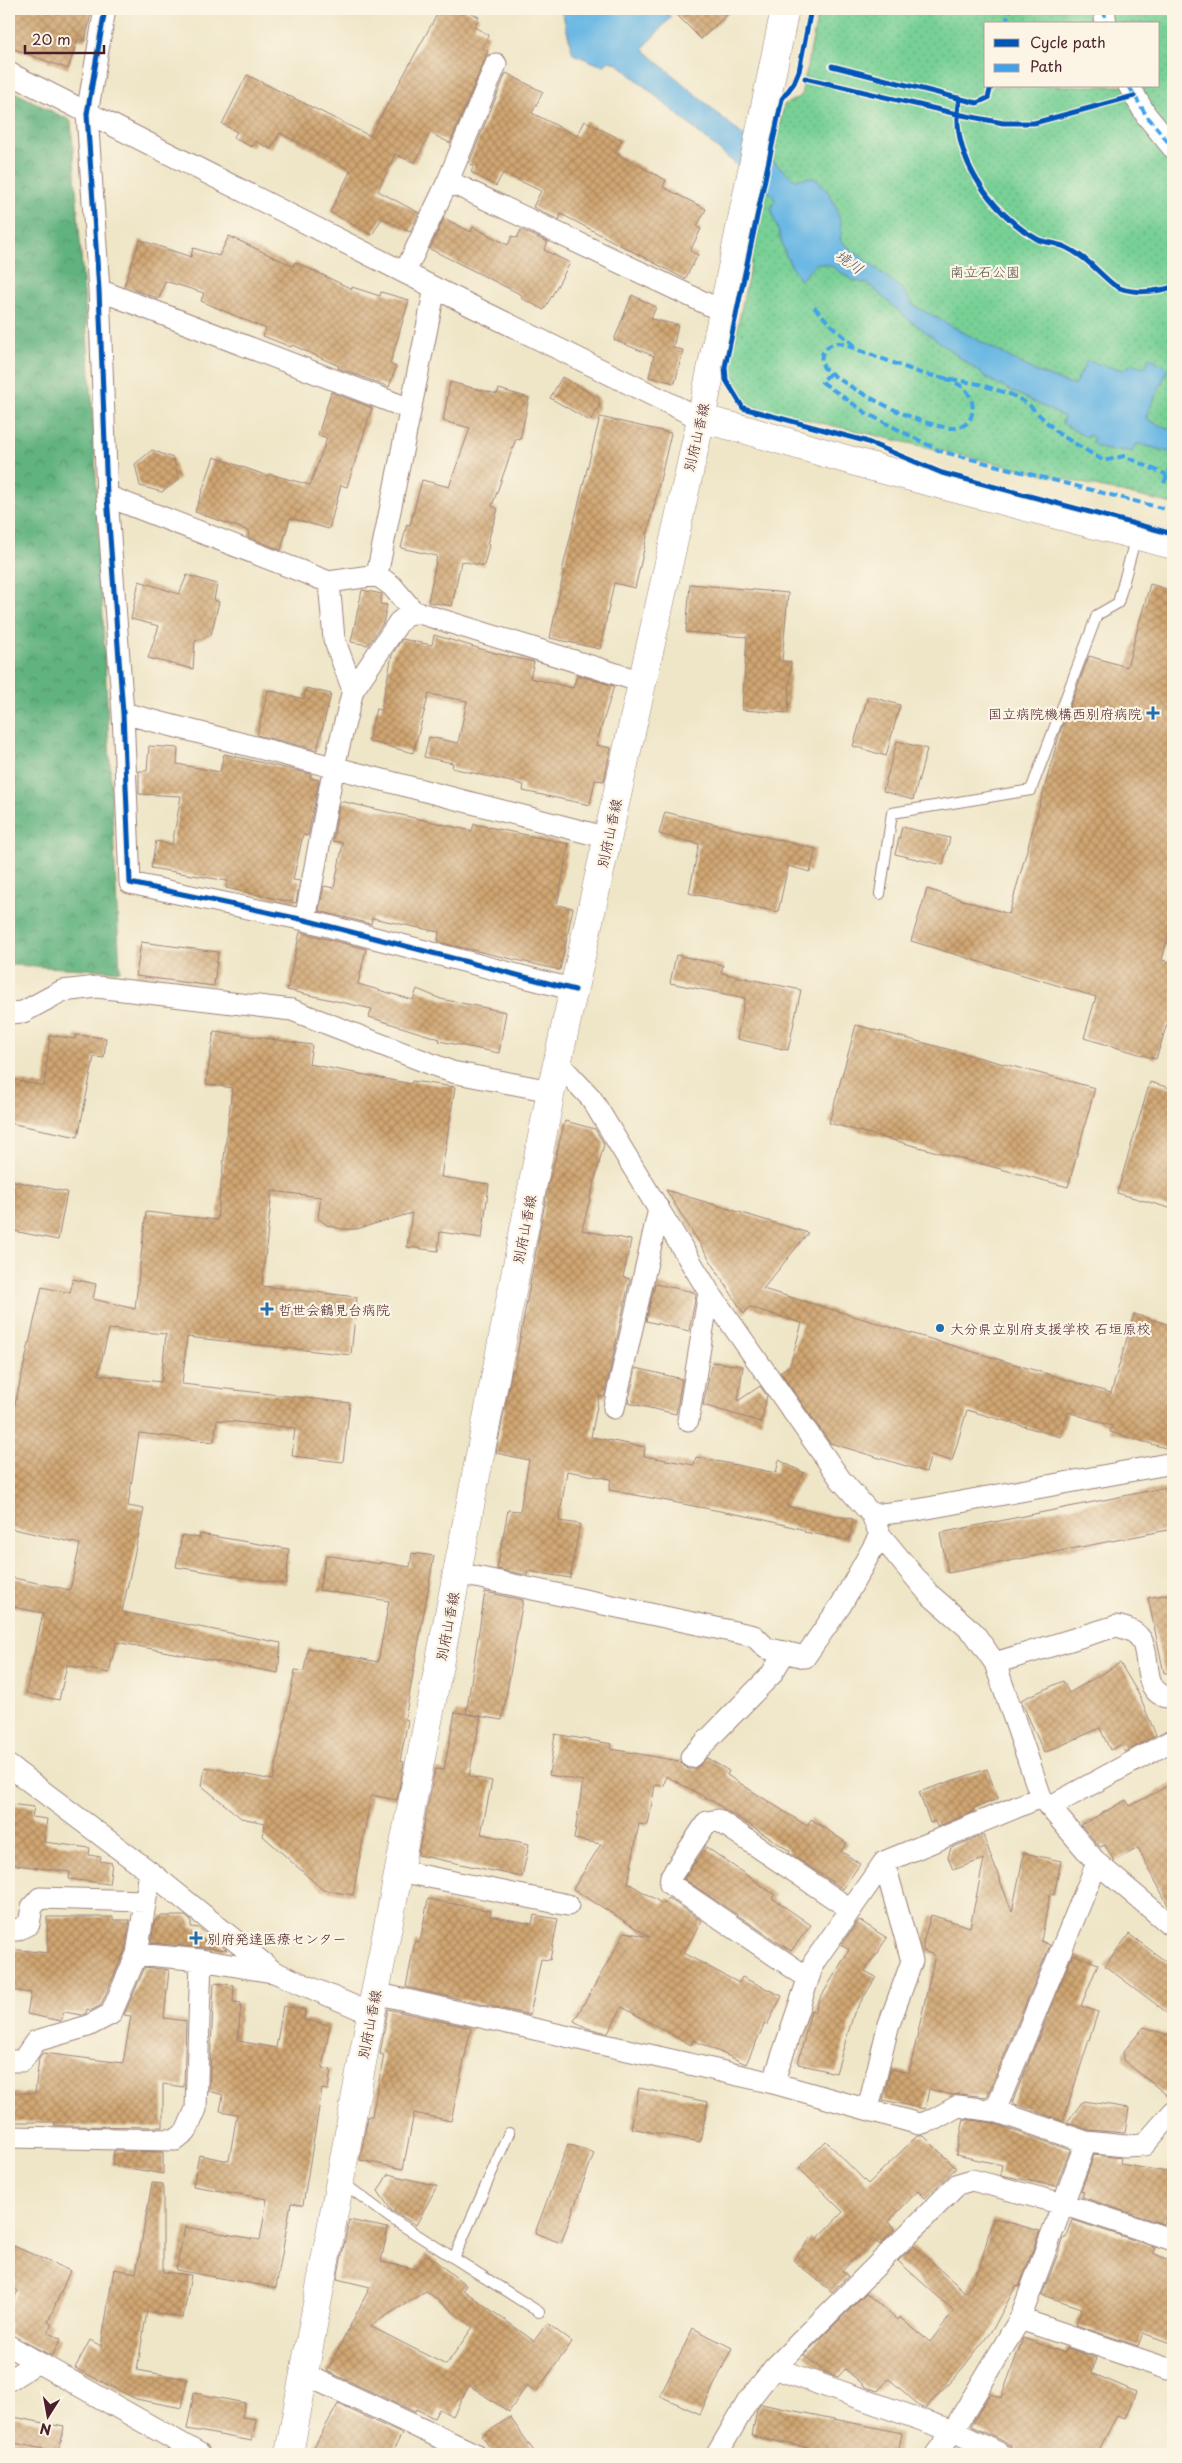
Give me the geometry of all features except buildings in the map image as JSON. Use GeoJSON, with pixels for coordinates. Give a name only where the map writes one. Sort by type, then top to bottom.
{"type":"FeatureCollection","features":[{"type":"Feature","properties":{"kind":"main road","name":"別府山香線"},"geometry":{"type":"LineString","coordinates":[[289,2454],[339,2180],[551,1091],[701,420],[744,202],[785,9]]}},
{"type":"Feature","properties":{"kind":"main road"},"geometry":{"type":"LineString","coordinates":[[701,420],[743,428],[880,469],[1173,545]]}},
{"type":"Feature","properties":{"kind":"street"},"geometry":{"type":"LineString","coordinates":[[105,9],[87,114],[99,290],[107,496],[122,713],[130,883],[304,920],[575,990]]}},
{"type":"Feature","properties":{"kind":"street"},"geometry":{"type":"LineString","coordinates":[[1104,9],[1106,22]]}},
{"type":"Feature","properties":{"kind":"street"},"geometry":{"type":"LineString","coordinates":[[405,272],[448,181],[496,64]]}},
{"type":"Feature","properties":{"kind":"street"},"geometry":{"type":"LineString","coordinates":[[9,73],[87,114],[701,420]]}},
{"type":"Feature","properties":{"kind":"street"},"geometry":{"type":"LineString","coordinates":[[1130,88],[1146,114],[1173,148]]}},
{"type":"Feature","properties":{"kind":"street"},"geometry":{"type":"LineString","coordinates":[[448,181],[722,311]]}},
{"type":"Feature","properties":{"kind":"street"},"geometry":{"type":"LineString","coordinates":[[377,575],[435,288]]}},
{"type":"Feature","properties":{"kind":"street"},"geometry":{"type":"LineString","coordinates":[[99,290],[410,409]]}},
{"type":"Feature","properties":{"kind":"street"},"geometry":{"type":"LineString","coordinates":[[107,496],[329,582],[377,575],[392,586],[413,611],[642,682]]}},
{"type":"Feature","properties":{"kind":"street"},"geometry":{"type":"LineString","coordinates":[[329,582],[334,639],[354,690]]}},
{"type":"Feature","properties":{"kind":"street"},"geometry":{"type":"LineString","coordinates":[[304,920],[334,766],[354,690],[399,622],[413,611]]}},
{"type":"Feature","properties":{"kind":"street"},"geometry":{"type":"LineString","coordinates":[[122,713],[608,838]]}},
{"type":"Feature","properties":{"kind":"street"},"geometry":{"type":"LineString","coordinates":[[9,1013],[23,1012],[62,991],[98,986],[292,1010],[452,1072],[551,1091]]}},
{"type":"Feature","properties":{"kind":"street"},"geometry":{"type":"LineString","coordinates":[[558,1064],[591,1098],[709,1292],[841,1480],[872,1515],[880,1535],[929,1594],[974,1633],[995,1663],[1045,1802],[1097,1863],[1173,1926]]}},
{"type":"Feature","properties":{"kind":"street"},"geometry":{"type":"LineString","coordinates":[[614,1408],[659,1209]]}},
{"type":"Feature","properties":{"kind":"street"},"geometry":{"type":"LineString","coordinates":[[688,1420],[709,1292]]}},
{"type":"Feature","properties":{"kind":"street"},"geometry":{"type":"LineString","coordinates":[[872,1515],[917,1510],[1173,1463]]}},
{"type":"Feature","properties":{"kind":"street"},"geometry":{"type":"LineString","coordinates":[[457,1573],[754,1636],[766,1648],[805,1657],[841,1605],[880,1535]]}},
{"type":"Feature","properties":{"kind":"street"},"geometry":{"type":"LineString","coordinates":[[995,1663],[1116,1626],[1130,1630],[1141,1640],[1150,1682],[1156,1691],[1173,1698]]}},
{"type":"Feature","properties":{"kind":"street"},"geometry":{"type":"LineString","coordinates":[[691,1757],[771,1675],[785,1652]]}},
{"type":"Feature","properties":{"kind":"street"},"geometry":{"type":"LineString","coordinates":[[773,2082],[814,1962],[884,1862],[1045,1802],[1173,1740]]}},
{"type":"Feature","properties":{"kind":"street"},"geometry":{"type":"LineString","coordinates":[[9,1766],[150,1872],[274,1972]]}},
{"type":"Feature","properties":{"kind":"street"},"geometry":{"type":"LineString","coordinates":[[808,1978],[670,1884],[671,1876],[707,1822],[718,1820],[850,1909]]}},
{"type":"Feature","properties":{"kind":"street"},"geometry":{"type":"LineString","coordinates":[[868,2109],[888,2027],[912,1961],[884,1862]]}},
{"type":"Feature","properties":{"kind":"street"},"geometry":{"type":"LineString","coordinates":[[995,2111],[1097,1863]]}},
{"type":"Feature","properties":{"kind":"street"},"geometry":{"type":"LineString","coordinates":[[399,1871],[568,1905]]}},
{"type":"Feature","properties":{"kind":"street"},"geometry":{"type":"LineString","coordinates":[[9,2061],[22,2061],[36,2041],[88,2026],[112,2014],[137,1954],[150,1872]]}},
{"type":"Feature","properties":{"kind":"street"},"geometry":{"type":"LineString","coordinates":[[9,1930],[17,1930],[28,1924],[32,1907],[40,1898],[145,1901]]}},
{"type":"Feature","properties":{"kind":"street"},"geometry":{"type":"LineString","coordinates":[[137,1954],[201,1960],[274,1972],[373,2004],[773,2082],[919,2124],[935,2119],[958,2106],[995,2111],[1086,2142],[1125,2146],[1144,2145],[1173,2112]]}},
{"type":"Feature","properties":{"kind":"street"},"geometry":{"type":"LineString","coordinates":[[9,2137],[176,2140],[186,2132],[196,2109],[201,1960]]}},
{"type":"Feature","properties":{"kind":"street"},"geometry":{"type":"LineString","coordinates":[[936,2454],[953,2431],[1020,2319],[1086,2142]]}},
{"type":"Feature","properties":{"kind":"street"},"geometry":{"type":"LineString","coordinates":[[716,2454],[748,2401],[774,2368],[958,2184],[972,2180],[1063,2204],[1173,2240]]}},
{"type":"Feature","properties":{"kind":"street"},"geometry":{"type":"LineString","coordinates":[[1020,2319],[1168,2369],[1173,2368]]}},
{"type":"Feature","properties":{"kind":"street"},"geometry":{"type":"LineString","coordinates":[[9,2346],[200,2454]]}},
{"type":"Feature","properties":{"kind":"street"},"geometry":{"type":"LineString","coordinates":[[9,2380],[38,2362]]}},
{"type":"Feature","properties":{"kind":"street"},"geometry":{"type":"LineString","coordinates":[[774,2368],[953,2431],[1001,2454]]}},
{"type":"Feature","properties":{"kind":"street"},"geometry":{"type":"LineString","coordinates":[[304,2374],[475,2454]]}},
{"type":"Feature","properties":{"kind":"lane"},"geometry":{"type":"LineString","coordinates":[[880,894],[892,813],[1030,790],[1097,615],[1118,603],[1136,535]]}},
{"type":"Feature","properties":{"kind":"lane"},"geometry":{"type":"LineString","coordinates":[[454,2258],[509,2134]]}},
{"type":"Feature","properties":{"kind":"lane"},"geometry":{"type":"LineString","coordinates":[[339,2180],[389,2217],[539,2312]]}},
{"type":"Feature","properties":{"kind":"path"},"geometry":{"type":"LineString","coordinates":[[957,114],[960,98]]}},
{"type":"Feature","properties":{"kind":"green space","name":"南立石公園"},"geometry":{"type":"Polygon","coordinates":[[[819,9],[1173,9],[1173,504],[748,406],[728,373],[784,105],[801,96],[819,9]]]}},
{"type":"Feature","properties":{"kind":"green space"},"geometry":{"type":"Polygon","coordinates":[[[9,89],[71,121],[93,414],[120,971],[9,965],[9,89]]]}},
{"type":"Feature","properties":{"kind":"water","name":"境川"},"geometry":{"type":"Polygon","coordinates":[[[556,9],[662,9],[671,17],[643,48],[646,52],[795,180],[812,177],[820,183],[826,189],[835,206],[840,224],[840,240],[902,289],[913,305],[1035,371],[1074,386],[1087,361],[1123,370],[1132,364],[1145,367],[1150,357],[1168,369],[1146,417],[1152,422],[1173,431],[1173,453],[1139,444],[1135,445],[1132,452],[1099,447],[1092,443],[1094,438],[1089,435],[1086,437],[1062,423],[1064,417],[990,380],[903,315],[868,284],[852,280],[830,265],[817,263],[800,281],[786,256],[771,208],[775,201],[773,196],[617,63],[609,61],[603,66],[573,54],[563,15],[556,9]]]}},
{"type":"Feature","properties":{"kind":"marked path"},"geometry":{"type":"LineString","coordinates":[[1007,22],[1010,9]]}},
{"type":"Feature","properties":{"kind":"marked path"},"geometry":{"type":"LineString","coordinates":[[1104,9],[1106,22]]}},
{"type":"Feature","properties":{"kind":"marked path"},"geometry":{"type":"LineString","coordinates":[[1130,88],[1146,115],[1173,148]]}},
{"type":"Feature","properties":{"kind":"marked path"},"geometry":{"type":"LineString","coordinates":[[814,307],[855,346]]}},
{"type":"Feature","properties":{"kind":"marked path"},"geometry":{"type":"LineString","coordinates":[[945,378],[963,387],[972,401],[973,407],[970,419],[960,427],[939,426],[922,421],[867,396],[835,377],[824,368],[822,354],[827,347],[840,343],[923,374],[979,384],[1012,395],[1028,404],[1059,434],[1104,461],[1124,456],[1167,475]]}},
{"type":"Feature","properties":{"kind":"marked path"},"geometry":{"type":"LineString","coordinates":[[830,373],[822,382],[866,413],[940,451],[1173,511]]}},
{"type":"Feature","properties":{"kind":"marked path"},"geometry":{"type":"LineString","coordinates":[[1164,483],[1171,466],[1173,467]]}},
{"type":"Feature","properties":{"kind":"cycle path"},"geometry":{"type":"LineString","coordinates":[[105,9],[87,114],[99,290],[107,496],[123,713],[130,883],[305,920],[575,990]]}},
{"type":"Feature","properties":{"kind":"cycle path"},"geometry":{"type":"LineString","coordinates":[[811,9],[799,71],[794,83],[782,99],[725,367],[726,380],[743,408],[865,441],[942,473],[1173,534]]}},
{"type":"Feature","properties":{"kind":"cycle path"},"geometry":{"type":"LineString","coordinates":[[832,66],[977,103],[988,98],[990,88]]}},
{"type":"Feature","properties":{"kind":"cycle path"},"geometry":{"type":"LineString","coordinates":[[805,78],[1003,123],[1034,123],[1134,96]]}},
{"type":"Feature","properties":{"kind":"cycle path"},"geometry":{"type":"LineString","coordinates":[[960,98],[958,119],[960,140],[967,160],[989,198],[1004,214],[1037,239],[1063,246],[1081,256],[1120,288],[1143,292],[1173,287]]}},
{"type":"Feature","properties":{"kind":"place","name":"国立病院機構西別府病院"},"geometry":{"type":"Point","coordinates":[1153,713]}},
{"type":"Feature","properties":{"kind":"place","name":"哲世会鶴見台病院"},"geometry":{"type":"Point","coordinates":[267,1309]}},
{"type":"Feature","properties":{"kind":"place","name":"大分県立別府支援学校 石垣原校"},"geometry":{"type":"Point","coordinates":[940,1328]}},
{"type":"Feature","properties":{"kind":"place","name":"別府発達医療センター"},"geometry":{"type":"Point","coordinates":[196,1938]}}]}
